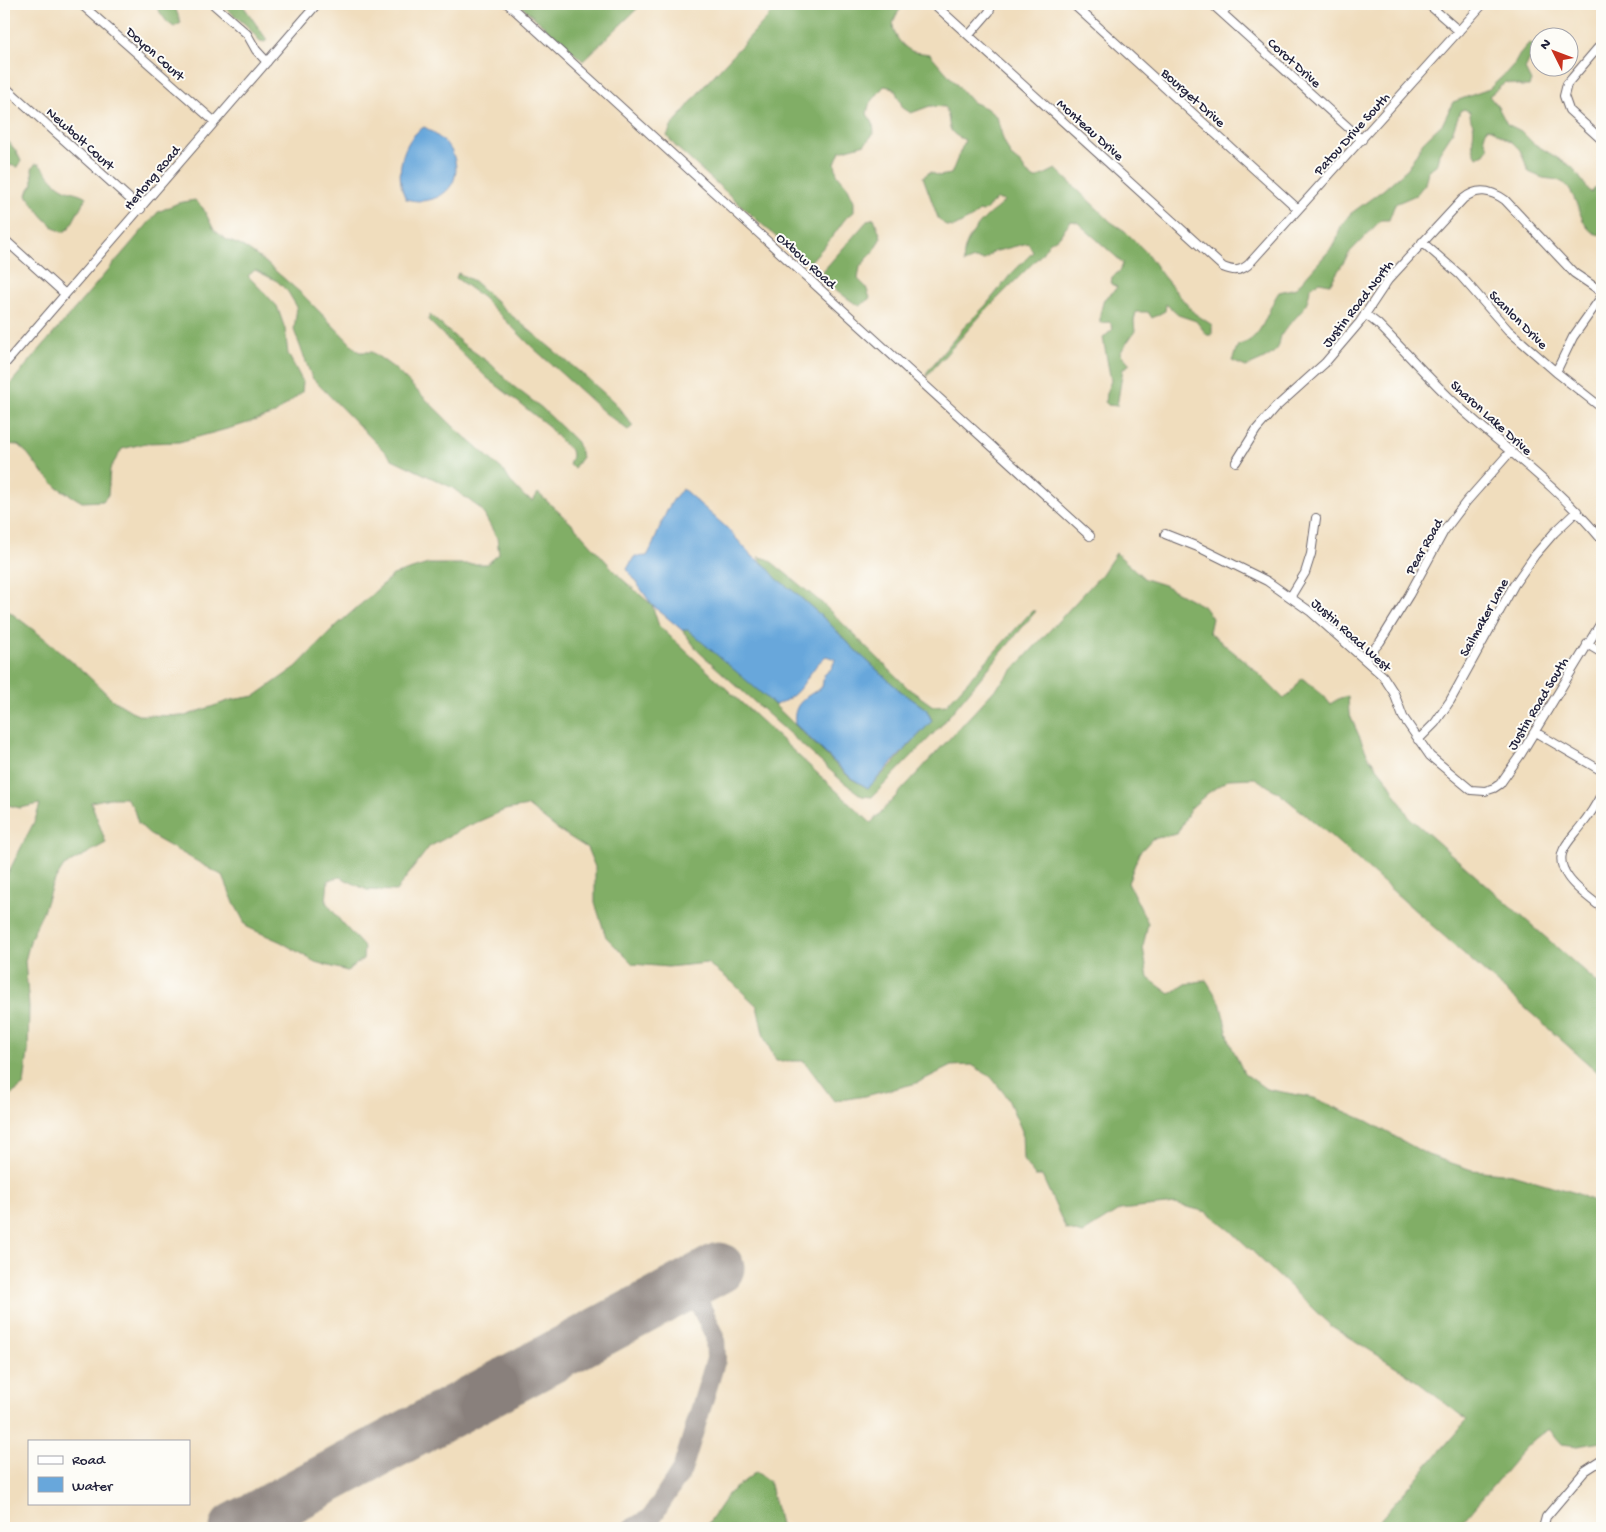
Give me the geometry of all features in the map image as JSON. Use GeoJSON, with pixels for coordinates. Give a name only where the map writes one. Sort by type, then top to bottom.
{"type":"FeatureCollection","features":[{"type":"Feature","properties":{"kind":"street","name":"Doyon Court"},"geometry":{"type":"LineString","coordinates":[[82,4],[215,122]]}},
{"type":"Feature","properties":{"kind":"street"},"geometry":{"type":"LineString","coordinates":[[213,4],[247,34],[256,50],[267,62]]}},
{"type":"Feature","properties":{"kind":"street","name":"Herlong Road"},"geometry":{"type":"LineString","coordinates":[[4,365],[317,4]]}},
{"type":"Feature","properties":{"kind":"street","name":"Oxbow Road"},"geometry":{"type":"LineString","coordinates":[[508,4],[1090,536]]}},
{"type":"Feature","properties":{"kind":"street","name":"Monteau Drive"},"geometry":{"type":"LineString","coordinates":[[934,4],[1223,267],[1232,270]]}},
{"type":"Feature","properties":{"kind":"street"},"geometry":{"type":"LineString","coordinates":[[969,35],[989,12],[992,4]]}},
{"type":"Feature","properties":{"kind":"street","name":"Bourget Drive"},"geometry":{"type":"LineString","coordinates":[[1073,4],[1298,209]]}},
{"type":"Feature","properties":{"kind":"street","name":"Corot Drive"},"geometry":{"type":"LineString","coordinates":[[1212,4],[1362,140]]}},
{"type":"Feature","properties":{"kind":"street"},"geometry":{"type":"LineString","coordinates":[[1222,13],[1230,4]]}},
{"type":"Feature","properties":{"kind":"street"},"geometry":{"type":"LineString","coordinates":[[1428,4],[1459,31]]}},
{"type":"Feature","properties":{"kind":"street","name":"Patou Drive South"},"geometry":{"type":"LineString","coordinates":[[1232,270],[1248,266],[1483,4]]}},
{"type":"Feature","properties":{"kind":"street"},"geometry":{"type":"LineString","coordinates":[[1602,43],[1565,88],[1564,96],[1569,110],[1602,140]]}},
{"type":"Feature","properties":{"kind":"street","name":"Newbolt Court"},"geometry":{"type":"LineString","coordinates":[[4,86],[141,209]]}},
{"type":"Feature","properties":{"kind":"street","name":"Justin Road North"},"geometry":{"type":"LineString","coordinates":[[1236,462],[1256,430],[1275,408],[1326,363],[1360,322],[1388,280],[1463,198],[1470,193],[1485,190],[1493,192],[1505,200],[1574,273],[1602,294]]}},
{"type":"Feature","properties":{"kind":"street"},"geometry":{"type":"LineString","coordinates":[[4,240],[65,294]]}},
{"type":"Feature","properties":{"kind":"street","name":"Scanlon Drive"},"geometry":{"type":"LineString","coordinates":[[1422,242],[1460,275],[1508,330],[1556,372],[1602,408]]}},
{"type":"Feature","properties":{"kind":"street"},"geometry":{"type":"LineString","coordinates":[[1556,372],[1573,337],[1602,294]]}},
{"type":"Feature","properties":{"kind":"street","name":"Sharon Lake Drive"},"geometry":{"type":"LineString","coordinates":[[1365,314],[1378,324],[1456,404],[1550,484],[1602,540]]}},
{"type":"Feature","properties":{"kind":"street","name":"Pear Road"},"geometry":{"type":"LineString","coordinates":[[1365,659],[1380,642],[1409,595],[1444,531],[1466,502],[1511,451]]}},
{"type":"Feature","properties":{"kind":"street","name":"Sailmaker Lane"},"geometry":{"type":"LineString","coordinates":[[1418,740],[1435,723],[1450,701],[1514,586],[1535,555],[1577,511]]}},
{"type":"Feature","properties":{"kind":"street"},"geometry":{"type":"LineString","coordinates":[[1291,596],[1305,573],[1311,554],[1316,518]]}},
{"type":"Feature","properties":{"kind":"street","name":"Justin Road West"},"geometry":{"type":"LineString","coordinates":[[1165,534],[1198,547],[1267,581],[1291,596],[1383,676],[1394,693],[1403,717],[1430,756],[1471,790],[1485,791]]}},
{"type":"Feature","properties":{"kind":"street","name":"Justin Road South"},"geometry":{"type":"LineString","coordinates":[[1485,791],[1500,784],[1535,732],[1602,621]]}},
{"type":"Feature","properties":{"kind":"street"},"geometry":{"type":"LineString","coordinates":[[1588,644],[1602,653]]}},
{"type":"Feature","properties":{"kind":"street"},"geometry":{"type":"LineString","coordinates":[[1535,732],[1602,771]]}},
{"type":"Feature","properties":{"kind":"street"},"geometry":{"type":"LineString","coordinates":[[1602,793],[1580,828],[1567,842],[1563,849],[1561,861],[1569,879],[1602,908]]}},
{"type":"Feature","properties":{"kind":"street"},"geometry":{"type":"LineString","coordinates":[[1543,1528],[1546,1517],[1586,1471],[1602,1460]]}},
{"type":"Feature","properties":{"kind":"green space"},"geometry":{"type":"Polygon","coordinates":[[[154,4],[170,4],[176,10],[181,23],[174,27],[167,22],[154,4]]]}},
{"type":"Feature","properties":{"kind":"green space"},"geometry":{"type":"Polygon","coordinates":[[[221,4],[242,4],[267,40],[265,42],[260,41],[246,25],[221,4]]]}},
{"type":"Feature","properties":{"kind":"green space"},"geometry":{"type":"Polygon","coordinates":[[[519,4],[642,4],[583,61],[519,4]]]}},
{"type":"Feature","properties":{"kind":"green space"},"geometry":{"type":"Polygon","coordinates":[[[780,4],[874,4],[883,6],[886,4],[904,4],[893,26],[898,40],[914,52],[930,54],[972,102],[986,108],[997,117],[1003,139],[1011,156],[1021,164],[1026,172],[1035,179],[1056,169],[1111,222],[1125,231],[1146,252],[1194,313],[1212,325],[1212,335],[1207,335],[1196,321],[1178,315],[1166,304],[1165,311],[1152,318],[1148,312],[1136,312],[1134,321],[1135,331],[1120,353],[1130,364],[1123,369],[1117,406],[1108,405],[1105,402],[1106,393],[1111,381],[1103,338],[1113,329],[1110,322],[1100,323],[1100,314],[1104,299],[1117,287],[1111,284],[1112,277],[1120,271],[1123,263],[1077,222],[1071,221],[1060,236],[1049,243],[1041,255],[982,314],[926,377],[927,372],[964,327],[1033,252],[1028,243],[993,252],[984,260],[974,259],[964,263],[964,250],[973,232],[1004,201],[997,199],[983,212],[979,211],[973,217],[954,227],[946,226],[938,218],[923,177],[930,172],[939,176],[951,174],[965,140],[958,137],[951,130],[945,107],[930,106],[911,113],[903,108],[894,88],[884,86],[869,105],[867,114],[873,123],[874,133],[865,144],[840,151],[835,163],[837,174],[847,186],[854,201],[854,212],[845,219],[830,240],[809,263],[794,253],[676,147],[667,136],[671,127],[704,86],[780,4]]]}},
{"type":"Feature","properties":{"kind":"green space"},"geometry":{"type":"Polygon","coordinates":[[[1528,44],[1528,62],[1525,69],[1531,81],[1529,86],[1506,82],[1489,96],[1498,107],[1507,124],[1521,131],[1533,143],[1572,167],[1591,193],[1594,188],[1599,186],[1602,189],[1602,235],[1594,233],[1588,228],[1573,196],[1562,182],[1543,178],[1529,172],[1520,150],[1512,142],[1492,129],[1487,128],[1484,137],[1488,148],[1484,154],[1477,157],[1473,147],[1474,128],[1470,112],[1464,109],[1460,111],[1452,133],[1439,153],[1437,164],[1428,171],[1425,184],[1416,195],[1395,204],[1389,220],[1381,220],[1350,252],[1330,284],[1319,282],[1310,288],[1309,296],[1303,309],[1282,334],[1277,349],[1266,358],[1246,367],[1232,361],[1238,345],[1247,342],[1259,331],[1279,292],[1296,288],[1335,244],[1341,226],[1350,214],[1383,190],[1408,168],[1423,142],[1443,123],[1453,102],[1489,89],[1515,63],[1528,44]]]}},
{"type":"Feature","properties":{"kind":"green space"},"geometry":{"type":"Polygon","coordinates":[[[4,136],[21,161],[18,167],[9,165],[4,160],[4,136]]]}},
{"type":"Feature","properties":{"kind":"green space"},"geometry":{"type":"Polygon","coordinates":[[[35,164],[39,164],[59,186],[86,197],[70,227],[64,232],[54,227],[38,211],[27,195],[33,184],[32,169],[35,164]]]}},
{"type":"Feature","properties":{"kind":"green space"},"geometry":{"type":"Polygon","coordinates":[[[195,200],[203,208],[214,230],[227,240],[244,247],[264,261],[303,295],[359,352],[372,352],[394,368],[456,429],[504,471],[510,481],[525,497],[533,501],[538,493],[574,526],[621,578],[652,605],[659,626],[871,823],[1102,574],[1116,553],[1145,579],[1164,585],[1203,606],[1212,618],[1209,632],[1253,668],[1284,699],[1302,678],[1324,696],[1330,704],[1348,696],[1349,713],[1368,756],[1388,781],[1409,817],[1602,987],[1602,1076],[1323,829],[1279,793],[1255,778],[1229,779],[1208,793],[1191,808],[1177,834],[1152,839],[1139,853],[1128,883],[1148,923],[1143,947],[1148,978],[1170,994],[1186,984],[1206,980],[1220,1002],[1230,1043],[1244,1073],[1266,1089],[1314,1098],[1367,1121],[1428,1155],[1472,1170],[1512,1174],[1576,1193],[1595,1202],[1602,1199],[1602,1442],[1578,1446],[1562,1444],[1549,1429],[1524,1450],[1457,1528],[1373,1528],[1467,1420],[1406,1373],[1330,1325],[1229,1229],[1207,1212],[1175,1204],[1120,1210],[1082,1234],[1066,1229],[1042,1176],[1035,1176],[1023,1160],[1022,1131],[1007,1097],[991,1077],[972,1065],[951,1066],[917,1083],[865,1096],[834,1101],[804,1061],[776,1061],[764,1037],[757,1006],[732,982],[707,963],[668,967],[633,964],[606,937],[595,903],[595,867],[587,848],[557,829],[528,806],[505,810],[466,827],[429,847],[396,891],[367,890],[340,877],[328,880],[326,902],[364,947],[363,959],[347,971],[315,962],[281,942],[247,927],[234,903],[223,876],[152,836],[138,823],[133,807],[126,798],[110,798],[91,802],[106,843],[64,866],[52,885],[31,938],[25,961],[29,1007],[28,1052],[24,1085],[4,1100],[4,881],[35,820],[40,804],[20,808],[4,804],[4,609],[44,638],[113,700],[138,715],[185,716],[231,700],[255,696],[296,667],[337,625],[393,575],[428,564],[487,564],[499,554],[497,538],[481,509],[451,487],[392,459],[312,378],[294,330],[297,307],[288,292],[277,281],[255,270],[248,276],[277,306],[285,329],[288,354],[303,382],[302,392],[275,414],[179,442],[146,443],[122,449],[110,469],[108,495],[103,501],[82,502],[57,487],[18,445],[4,444],[4,391],[158,212],[178,203],[195,200]]]}},
{"type":"Feature","properties":{"kind":"green space"},"geometry":{"type":"Polygon","coordinates":[[[874,218],[881,237],[874,251],[860,267],[858,279],[866,287],[870,298],[860,306],[845,297],[827,282],[823,278],[822,272],[868,220],[874,218]]]}},
{"type":"Feature","properties":{"kind":"green space"},"geometry":{"type":"Polygon","coordinates":[[[458,273],[474,281],[511,315],[587,378],[614,402],[633,426],[628,430],[605,413],[531,346],[482,297],[456,278],[458,273]]]}},
{"type":"Feature","properties":{"kind":"green space"},"geometry":{"type":"Polygon","coordinates":[[[430,315],[463,344],[491,364],[513,386],[542,408],[577,442],[582,457],[574,468],[569,465],[572,456],[571,450],[546,424],[486,377],[428,320],[430,315]]]}},
{"type":"Feature","properties":{"kind":"green space"},"geometry":{"type":"Polygon","coordinates":[[[758,557],[768,559],[823,604],[909,689],[933,706],[946,705],[1032,611],[1036,611],[938,729],[872,797],[862,796],[842,781],[699,652],[682,630],[688,629],[766,697],[850,778],[868,788],[892,765],[932,720],[926,709],[899,690],[853,648],[827,621],[792,590],[777,580],[758,557]]]}},
{"type":"Feature","properties":{"kind":"green space"},"geometry":{"type":"Polygon","coordinates":[[[756,1472],[769,1481],[781,1528],[705,1528],[729,1493],[756,1472]]]}},
{"type":"Feature","properties":{"kind":"water"},"geometry":{"type":"Polygon","coordinates":[[[424,127],[451,149],[456,164],[456,175],[452,184],[438,197],[417,201],[406,199],[402,190],[400,170],[405,150],[410,141],[424,127]]]}},
{"type":"Feature","properties":{"kind":"water"},"geometry":{"type":"Polygon","coordinates":[[[683,489],[727,528],[752,556],[766,566],[777,579],[827,621],[853,648],[899,690],[926,709],[932,721],[868,788],[851,778],[795,724],[796,711],[801,701],[822,687],[824,675],[832,668],[835,659],[826,656],[793,696],[775,705],[688,630],[682,630],[652,605],[627,569],[634,557],[647,556],[671,503],[683,489]]]}},
{"type":"Feature","properties":{"kind":"taxiway"},"geometry":{"type":"LineString","coordinates":[[633,1528],[651,1518],[682,1470],[716,1359],[715,1336],[690,1284]]}},
{"type":"Feature","properties":{"kind":"runway"},"geometry":{"type":"LineString","coordinates":[[235,1528],[719,1268]]}}]}
